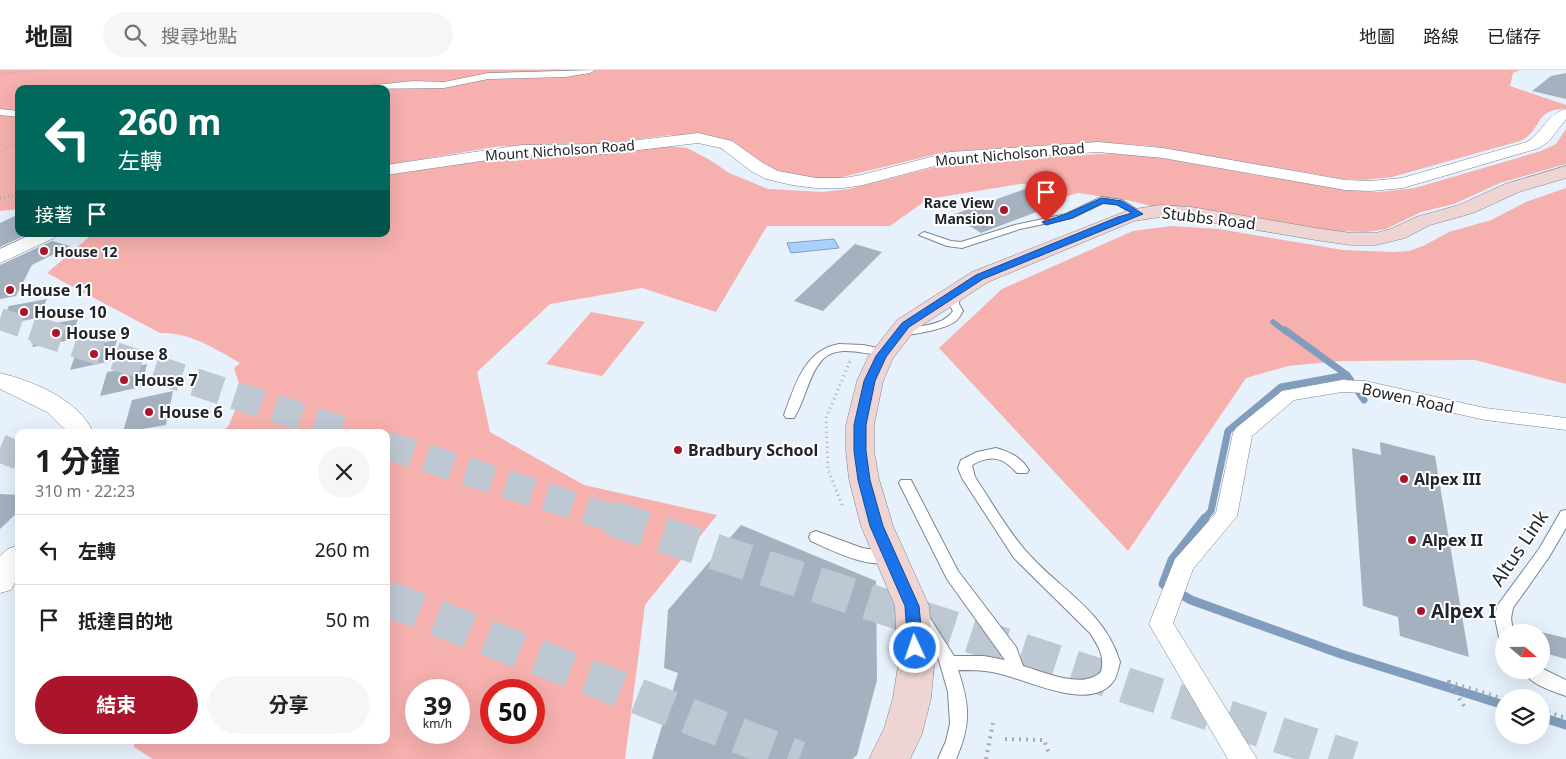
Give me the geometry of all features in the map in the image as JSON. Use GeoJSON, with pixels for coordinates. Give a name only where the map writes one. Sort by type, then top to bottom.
{"type":"FeatureCollection","features":[{"type":"Feature","properties":{"kind":"main road","name":"Stubbs Road"},"geometry":{"type":"LineString","coordinates":[[889,759],[902,734],[912,698],[916,666],[912,606],[877,526],[864,480],[860,451],[860,425],[864,399],[870,381],[884,352],[906,325],[980,277],[1121,219],[1139,214],[1160,211],[1191,213],[1322,235],[1351,239],[1376,239],[1398,234],[1423,221],[1466,210],[1512,188],[1566,172]]}},
{"type":"Feature","properties":{"kind":"street"},"geometry":{"type":"LineString","coordinates":[[390,86],[413,84],[444,85],[488,76],[570,74],[590,70]]}},
{"type":"Feature","properties":{"kind":"street"},"geometry":{"type":"LineString","coordinates":[[0,112],[15,114]]}},
{"type":"Feature","properties":{"kind":"street","name":"Mount Nicholson Road"},"geometry":{"type":"LineString","coordinates":[[390,169],[522,150],[605,149],[698,138],[726,144],[757,168],[772,174],[792,180],[816,183],[857,181],[923,162],[950,157],[1098,147],[1150,151],[1345,185],[1382,186],[1403,183],[1533,145],[1546,137],[1556,118],[1566,114]]}},
{"type":"Feature","properties":{"kind":"street"},"geometry":{"type":"LineString","coordinates":[[0,258],[41,237]]}},
{"type":"Feature","properties":{"kind":"street"},"geometry":{"type":"LineString","coordinates":[[0,380],[40,396],[73,419],[79,429]]}},
{"type":"Feature","properties":{"kind":"street","name":"Bowen Road"},"geometry":{"type":"LineString","coordinates":[[1243,759],[1161,624],[1183,565],[1226,516],[1243,433],[1288,395],[1342,386],[1365,387],[1485,414],[1566,424]]}},
{"type":"Feature","properties":{"kind":"street"},"geometry":{"type":"LineString","coordinates":[[0,580],[4,570],[15,560]]}},
{"type":"Feature","properties":{"kind":"lane"},"geometry":{"type":"LineString","coordinates":[[924,235],[950,244],[962,245],[1018,227],[1069,216],[1102,200],[1120,202],[1139,214]]}},
{"type":"Feature","properties":{"kind":"lane"},"geometry":{"type":"LineString","coordinates":[[790,415],[816,360],[827,351],[862,347],[884,352]]}},
{"type":"Feature","properties":{"kind":"lane"},"geometry":{"type":"LineString","coordinates":[[947,663],[989,664],[1066,685],[1088,687],[1103,682],[1111,671],[1112,658],[1107,644],[1089,620],[1020,556],[969,478],[965,468],[966,462],[977,455],[996,453],[1008,456],[1022,470]]}},
{"type":"Feature","properties":{"kind":"lane"},"geometry":{"type":"LineString","coordinates":[[906,483],[952,575],[1010,652],[1017,671]]}},
{"type":"Feature","properties":{"kind":"lane","name":"Altus Link"},"geometry":{"type":"LineString","coordinates":[[1504,624],[1505,606],[1544,554],[1566,515]]}},
{"type":"Feature","properties":{"kind":"lane"},"geometry":{"type":"LineString","coordinates":[[816,537],[863,556],[891,558]]}},
{"type":"Feature","properties":{"kind":"lane"},"geometry":{"type":"LineString","coordinates":[[912,606],[945,654],[957,692],[959,724],[955,741],[947,759]]}},
{"type":"Feature","properties":{"kind":"lane"},"geometry":{"type":"LineString","coordinates":[[1545,679],[1566,688]]}},
{"type":"Feature","properties":{"kind":"path"},"geometry":{"type":"LineString","coordinates":[[0,74],[44,70]]}},
{"type":"Feature","properties":{"kind":"path"},"geometry":{"type":"LineString","coordinates":[[0,153],[15,144]]}},
{"type":"Feature","properties":{"kind":"path"},"geometry":{"type":"LineString","coordinates":[[0,198],[15,196]]}},
{"type":"Feature","properties":{"kind":"path"},"geometry":{"type":"LineString","coordinates":[[1464,706],[1449,682],[1495,696]]}},
{"type":"Feature","properties":{"kind":"path"},"geometry":{"type":"LineString","coordinates":[[1550,713],[1566,718]]}},
{"type":"Feature","properties":{"kind":"path"},"geometry":{"type":"LineString","coordinates":[[986,759],[993,723]]}},
{"type":"Feature","properties":{"kind":"path"},"geometry":{"type":"LineString","coordinates":[[1004,739],[1044,740],[1050,756]]}},
{"type":"Feature","properties":{"kind":"shaded area"},"geometry":{"type":"Polygon","coordinates":[[[0,70],[1520,70],[1513,73],[1510,86],[1566,105],[1566,109],[1548,112],[1533,131],[1520,141],[1392,177],[1364,180],[1343,179],[1151,146],[1094,142],[945,152],[838,178],[821,180],[779,178],[701,139],[670,135],[586,146],[501,146],[390,164],[390,85],[15,85],[15,209],[0,211],[0,70]]]}},
{"type":"Feature","properties":{"kind":"shaded area"},"geometry":{"type":"Polygon","coordinates":[[[1566,129],[1566,164],[1500,183],[1454,204],[1421,212],[1386,229],[1367,232],[1336,231],[1159,208],[1127,200],[1078,193],[1067,196],[1036,184],[1020,184],[928,199],[890,226],[767,226],[716,312],[642,288],[550,304],[477,372],[490,432],[584,485],[717,515],[645,605],[625,759],[153,759],[134,747],[134,744],[390,744],[390,429],[225,429],[229,425],[242,393],[234,368],[240,363],[192,338],[171,333],[160,333],[47,273],[89,237],[390,237],[390,173],[500,156],[585,156],[667,146],[687,148],[729,173],[768,189],[823,192],[849,189],[955,162],[1119,153],[1162,158],[1347,190],[1378,192],[1415,188],[1541,151],[1556,144],[1566,129]]]}},
{"type":"Feature","properties":{"kind":"shaded area"},"geometry":{"type":"Polygon","coordinates":[[[1566,188],[1566,384],[1475,360],[1340,361],[1288,366],[1246,378],[1128,551],[939,348],[1002,289],[1133,231],[1171,226],[1219,229],[1343,250],[1409,251],[1449,232],[1491,220],[1526,202],[1566,188]]]}},
{"type":"Feature","properties":{"kind":"shaded area"},"geometry":{"type":"Polygon","coordinates":[[[591,312],[645,322],[602,376],[546,364],[591,312]]]}},
{"type":"Feature","properties":{"kind":"water"},"geometry":{"type":"Polygon","coordinates":[[[834,239],[839,248],[791,253],[787,243],[834,239]]]}},
{"type":"Feature","properties":{"kind":"building"},"geometry":{"type":"Polygon","coordinates":[[[1566,73],[1566,99],[1532,91],[1551,76],[1566,73]]]}},
{"type":"Feature","properties":{"kind":"building","name":"Race View Mansion"},"geometry":{"type":"Polygon","coordinates":[[[1025,189],[1055,205],[981,233],[952,215],[1025,189]]]}},
{"type":"Feature","properties":{"kind":"building"},"geometry":{"type":"Polygon","coordinates":[[[15,216],[15,237],[22,237],[0,247],[0,223],[15,216]]]}},
{"type":"Feature","properties":{"kind":"building"},"geometry":{"type":"Polygon","coordinates":[[[52,241],[70,246],[32,265],[16,296],[0,299],[0,265],[52,241]]]}},
{"type":"Feature","properties":{"kind":"building"},"geometry":{"type":"Polygon","coordinates":[[[855,244],[882,252],[823,311],[794,301],[855,244]]]}},
{"type":"Feature","properties":{"kind":"building","name":"House 10"},"geometry":{"type":"Polygon","coordinates":[[[47,299],[38,318],[0,325],[9,306],[47,299]]]}},
{"type":"Feature","properties":{"kind":"building","name":"House 9"},"geometry":{"type":"Polygon","coordinates":[[[78,319],[71,340],[32,347],[40,326],[78,319]]]}},
{"type":"Feature","properties":{"kind":"building","name":"House 8"},"geometry":{"type":"Polygon","coordinates":[[[117,340],[111,361],[70,370],[78,347],[117,340]]]}},
{"type":"Feature","properties":{"kind":"building","name":"House 7"},"geometry":{"type":"Polygon","coordinates":[[[147,364],[141,387],[100,396],[107,372],[147,364]]]}},
{"type":"Feature","properties":{"kind":"building","name":"House 6"},"geometry":{"type":"Polygon","coordinates":[[[173,391],[166,425],[141,429],[124,429],[132,400],[173,391]]]}},
{"type":"Feature","properties":{"kind":"building"},"geometry":{"type":"Polygon","coordinates":[[[1380,442],[1435,456],[1469,657],[1400,636],[1398,617],[1363,606],[1352,448],[1381,455],[1380,442]]]}},
{"type":"Feature","properties":{"kind":"building"},"geometry":{"type":"Polygon","coordinates":[[[0,494],[15,495],[15,515],[0,529],[0,494]]]}},
{"type":"Feature","properties":{"kind":"building"},"geometry":{"type":"Polygon","coordinates":[[[741,525],[876,581],[877,680],[857,755],[852,759],[652,759],[678,673],[664,668],[668,610],[741,525]]]}},
{"type":"Feature","properties":{"kind":"building"},"geometry":{"type":"Polygon","coordinates":[[[1550,634],[1566,638],[1566,659],[1550,655],[1550,634]]]}},
{"type":"Feature","properties":{"kind":"waterway"},"geometry":{"type":"LineString","coordinates":[[1273,322],[1286,332]]}},
{"type":"Feature","properties":{"kind":"waterway"},"geometry":{"type":"LineString","coordinates":[[1285,330],[1347,375]]}},
{"type":"Feature","properties":{"kind":"waterway"},"geometry":{"type":"LineString","coordinates":[[1204,519],[1211,511],[1228,431],[1281,387],[1347,375]]}},
{"type":"Feature","properties":{"kind":"waterway"},"geometry":{"type":"LineString","coordinates":[[1347,375],[1364,400]]}},
{"type":"Feature","properties":{"kind":"waterway"},"geometry":{"type":"LineString","coordinates":[[1205,518],[1172,560],[1163,584],[1191,600],[1341,654],[1495,702]]}},
{"type":"Feature","properties":{"kind":"waterway"},"geometry":{"type":"LineString","coordinates":[[1550,720],[1566,725]]}},
{"type":"Feature","properties":{"kind":"tunnel"},"geometry":{"type":"LineString","coordinates":[[0,319],[39,332]]}},
{"type":"Feature","properties":{"kind":"tunnel"},"geometry":{"type":"LineString","coordinates":[[35,330],[339,429]]}},
{"type":"Feature","properties":{"kind":"tunnel"},"geometry":{"type":"LineString","coordinates":[[390,446],[615,519]]}},
{"type":"Feature","properties":{"kind":"tunnel"},"geometry":{"type":"LineString","coordinates":[[0,448],[15,454]]}},
{"type":"Feature","properties":{"kind":"tunnel"},"geometry":{"type":"LineString","coordinates":[[611,518],[1353,759]]}},
{"type":"Feature","properties":{"kind":"tunnel"},"geometry":{"type":"LineString","coordinates":[[390,600],[799,759]]}},
{"type":"Feature","properties":{"kind":"place","name":"Race View Mansion"},"geometry":{"type":"Point","coordinates":[1004,210]}},
{"type":"Feature","properties":{"kind":"place","name":"House 12"},"geometry":{"type":"Point","coordinates":[44,251]}},
{"type":"Feature","properties":{"kind":"place","name":"House 11"},"geometry":{"type":"Point","coordinates":[10,290]}},
{"type":"Feature","properties":{"kind":"place","name":"House 10"},"geometry":{"type":"Point","coordinates":[24,312]}},
{"type":"Feature","properties":{"kind":"place","name":"House 9"},"geometry":{"type":"Point","coordinates":[56,333]}},
{"type":"Feature","properties":{"kind":"place","name":"House 8"},"geometry":{"type":"Point","coordinates":[94,354]}},
{"type":"Feature","properties":{"kind":"place","name":"House 7"},"geometry":{"type":"Point","coordinates":[124,380]}},
{"type":"Feature","properties":{"kind":"place","name":"House 6"},"geometry":{"type":"Point","coordinates":[149,412]}},
{"type":"Feature","properties":{"kind":"place","name":"Bradbury School"},"geometry":{"type":"Point","coordinates":[678,450]}},
{"type":"Feature","properties":{"kind":"place","name":"Alpex III"},"geometry":{"type":"Point","coordinates":[1404,479]}},
{"type":"Feature","properties":{"kind":"place","name":"Alpex II"},"geometry":{"type":"Point","coordinates":[1412,540]}},
{"type":"Feature","properties":{"kind":"place","name":"Alpex I"},"geometry":{"type":"Point","coordinates":[1421,611]}},
{"type":"Feature","properties":{"kind":"route"},"geometry":{"type":"LineString","coordinates":[[915,648],[912,606],[877,526],[864,480],[860,451],[860,425],[864,399],[881,356],[906,325],[955,292],[980,277],[1121,219],[1139,214],[1120,202],[1102,200],[1069,216],[1046,222]]}}]}
